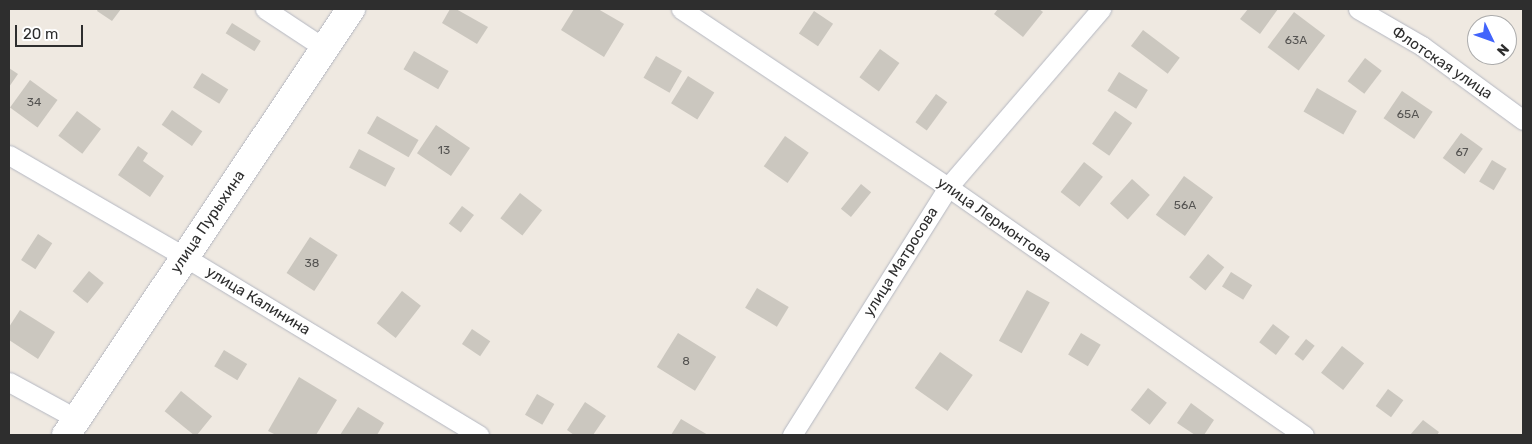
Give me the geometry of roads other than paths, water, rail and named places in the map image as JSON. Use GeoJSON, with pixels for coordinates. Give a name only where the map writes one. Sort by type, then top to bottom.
{"type":"FeatureCollection","features":[{"type":"Feature","properties":{"kind":"street"},"geometry":{"type":"LineString","coordinates":[[266,9],[324,48]]}},
{"type":"Feature","properties":{"kind":"street","name":"улица Пурыхина"},"geometry":{"type":"LineString","coordinates":[[71,427],[351,9]]}},
{"type":"Feature","properties":{"kind":"street","name":"улица Лермонтова"},"geometry":{"type":"LineString","coordinates":[[682,9],[948,188],[1304,435]]}},
{"type":"Feature","properties":{"kind":"street","name":"Флотская улица"},"geometry":{"type":"LineString","coordinates":[[1358,9],[1422,46],[1523,120]]}},
{"type":"Feature","properties":{"kind":"street","name":"улица Матросова"},"geometry":{"type":"LineString","coordinates":[[792,435],[948,188],[1090,13]]}},
{"type":"Feature","properties":{"kind":"street","name":"улица Калинина"},"geometry":{"type":"LineString","coordinates":[[9,155],[185,256],[479,435]]}},
{"type":"Feature","properties":{"kind":"street"},"geometry":{"type":"LineString","coordinates":[[9,382],[71,427]]}}]}
